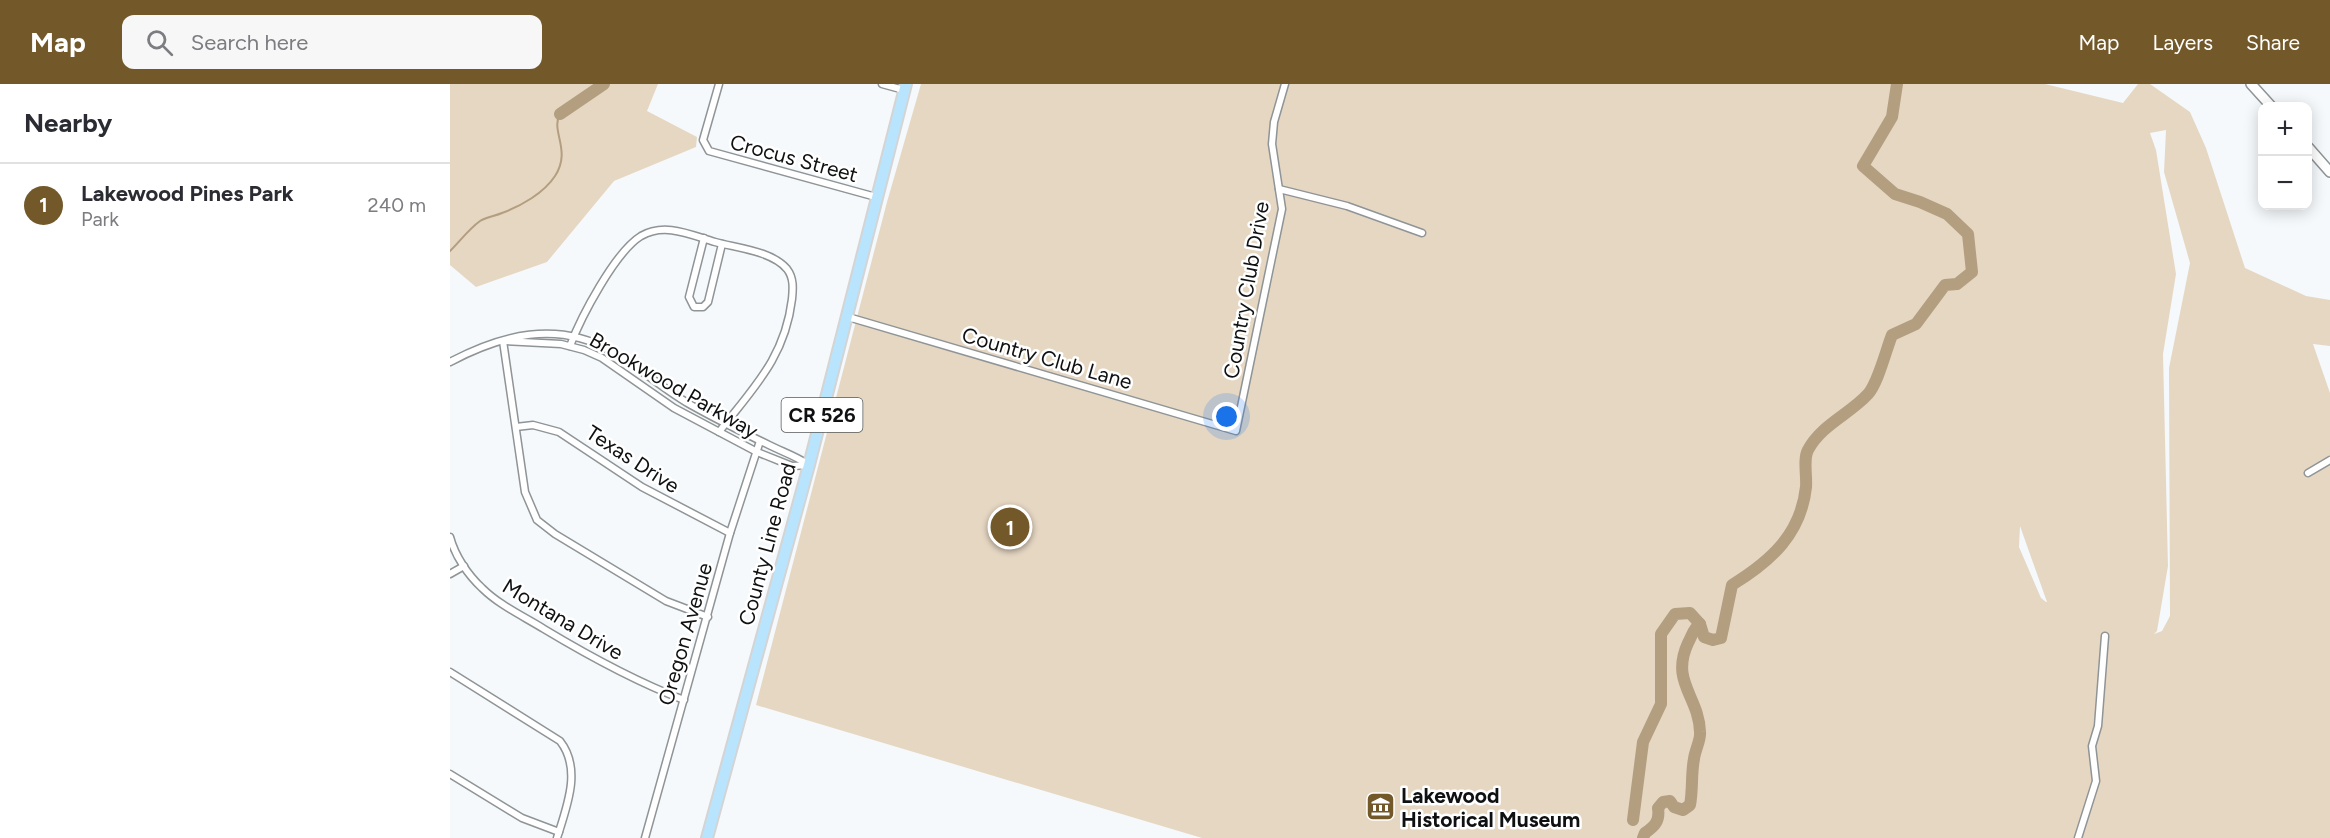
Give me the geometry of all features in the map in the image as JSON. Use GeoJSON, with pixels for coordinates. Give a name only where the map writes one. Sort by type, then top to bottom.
{"type":"FeatureCollection","features":[{"type":"Feature","properties":{"kind":"main road"},"geometry":{"type":"LineString","coordinates":[[2251,84],[2267,102]]}},
{"type":"Feature","properties":{"kind":"main road","name":"County Line Road"},"geometry":{"type":"LineString","coordinates":[[707,838],[809,465],[905,87]]}},
{"type":"Feature","properties":{"kind":"main road"},"geometry":{"type":"LineString","coordinates":[[2312,152],[2330,172]]}},
{"type":"Feature","properties":{"kind":"street","name":"Crocus Street"},"geometry":{"type":"LineString","coordinates":[[719,84],[704,133],[705,148],[876,198]]}},
{"type":"Feature","properties":{"kind":"street"},"geometry":{"type":"LineString","coordinates":[[882,84],[905,87]]}},
{"type":"Feature","properties":{"kind":"street","name":"Country Club Drive"},"geometry":{"type":"LineString","coordinates":[[1236,431],[1282,209],[1272,144],[1274,122],[1285,84]]}},
{"type":"Feature","properties":{"kind":"street"},"geometry":{"type":"LineString","coordinates":[[1279,189],[1347,206],[1422,233]]}},
{"type":"Feature","properties":{"kind":"street"},"geometry":{"type":"LineString","coordinates":[[570,346],[594,296],[636,240],[661,229],[704,238],[778,261],[792,277],[793,289],[791,309],[778,353],[759,384],[719,432]]}},
{"type":"Feature","properties":{"kind":"street"},"geometry":{"type":"LineString","coordinates":[[704,238],[689,297],[694,307],[703,307],[708,302],[722,244]]}},
{"type":"Feature","properties":{"kind":"street","name":"Country Club Lane"},"geometry":{"type":"LineString","coordinates":[[848,317],[1236,431]]}},
{"type":"Feature","properties":{"kind":"street","name":"Brookwood Parkway"},"geometry":{"type":"LineString","coordinates":[[450,362],[515,335],[537,332],[573,338],[612,352],[688,403],[760,441],[795,455],[809,465]]}},
{"type":"Feature","properties":{"kind":"street"},"geometry":{"type":"LineString","coordinates":[[503,341],[525,492],[531,511],[537,520],[555,534],[666,601],[708,617]]}},
{"type":"Feature","properties":{"kind":"street","name":"Brookwood Parkway"},"geometry":{"type":"LineString","coordinates":[[503,341],[532,341],[570,346],[602,358],[674,408],[757,452],[792,466],[809,465]]}},
{"type":"Feature","properties":{"kind":"street","name":"Texas Drive"},"geometry":{"type":"LineString","coordinates":[[516,427],[533,425],[559,432],[642,487],[730,533]]}},
{"type":"Feature","properties":{"kind":"street","name":"Oregon Avenue"},"geometry":{"type":"LineString","coordinates":[[645,838],[730,533],[760,441]]}},
{"type":"Feature","properties":{"kind":"street"},"geometry":{"type":"LineString","coordinates":[[2308,473],[2330,460]]}},
{"type":"Feature","properties":{"kind":"street","name":"Montana Drive"},"geometry":{"type":"LineString","coordinates":[[450,537],[464,566],[481,588],[501,604],[599,662],[648,687],[684,700]]}},
{"type":"Feature","properties":{"kind":"street"},"geometry":{"type":"LineString","coordinates":[[450,574],[464,566]]}},
{"type":"Feature","properties":{"kind":"street"},"geometry":{"type":"LineString","coordinates":[[2078,838],[2096,781],[2092,746],[2098,726],[2105,636]]}},
{"type":"Feature","properties":{"kind":"street"},"geometry":{"type":"LineString","coordinates":[[450,672],[560,741],[570,754],[572,781],[558,835],[522,818],[450,774]]}},
{"type":"Feature","properties":{"kind":"shaded area"},"geometry":{"type":"Polygon","coordinates":[[[450,84],[658,84],[647,111],[697,137],[696,147],[614,181],[547,262],[476,287],[450,265],[450,84]]]}},
{"type":"Feature","properties":{"kind":"shaded area"},"geometry":{"type":"Polygon","coordinates":[[[921,84],[2045,84],[2123,103],[2138,84],[2150,84],[2190,112],[2206,148],[2245,268],[2306,296],[2330,300],[2330,346],[2313,344],[2330,393],[2330,838],[1202,838],[756,705],[887,202],[921,84]],[[2166,130],[2150,133],[2156,150],[2176,274],[2163,354],[2168,566],[2157,631],[2154,634],[2162,631],[2170,616],[2169,368],[2190,263],[2164,172],[2166,130]],[[2020,526],[2019,547],[2041,598],[2047,602],[2020,526]]]}},
{"type":"Feature","properties":{"kind":"waterway"},"geometry":{"type":"LineString","coordinates":[[560,114],[604,84]]}},
{"type":"Feature","properties":{"kind":"waterway"},"geometry":{"type":"LineString","coordinates":[[1633,820],[1643,742],[1661,704],[1661,634],[1675,614],[1690,613],[1700,624],[1704,637],[1713,640],[1721,638],[1732,585],[1771,556],[1782,545],[1798,519],[1806,487],[1805,463],[1808,450],[1814,441],[1872,389],[1892,335],[1916,324],[1945,285],[1957,284],[1972,272],[1968,234],[1947,214],[1895,194],[1863,166],[1892,117],[1897,84]]}},
{"type":"Feature","properties":{"kind":"waterway"},"geometry":{"type":"LineString","coordinates":[[450,251],[480,221],[524,203],[555,176],[562,158],[557,127],[560,114]]}},
{"type":"Feature","properties":{"kind":"waterway"},"geometry":{"type":"LineString","coordinates":[[1643,838],[1656,823],[1658,808],[1663,802],[1670,801],[1674,807],[1683,810],[1690,805],[1693,765],[1700,732],[1682,668],[1688,643],[1694,630],[1700,624]]}},
{"type":"Feature","properties":{"kind":"place","name":"Lakewood Pines Park"},"geometry":{"type":"Point","coordinates":[1010,527]}},
{"type":"Feature","properties":{"kind":"place","name":"Lakewood Historical Museum"},"geometry":{"type":"Point","coordinates":[1380,807]}}]}
